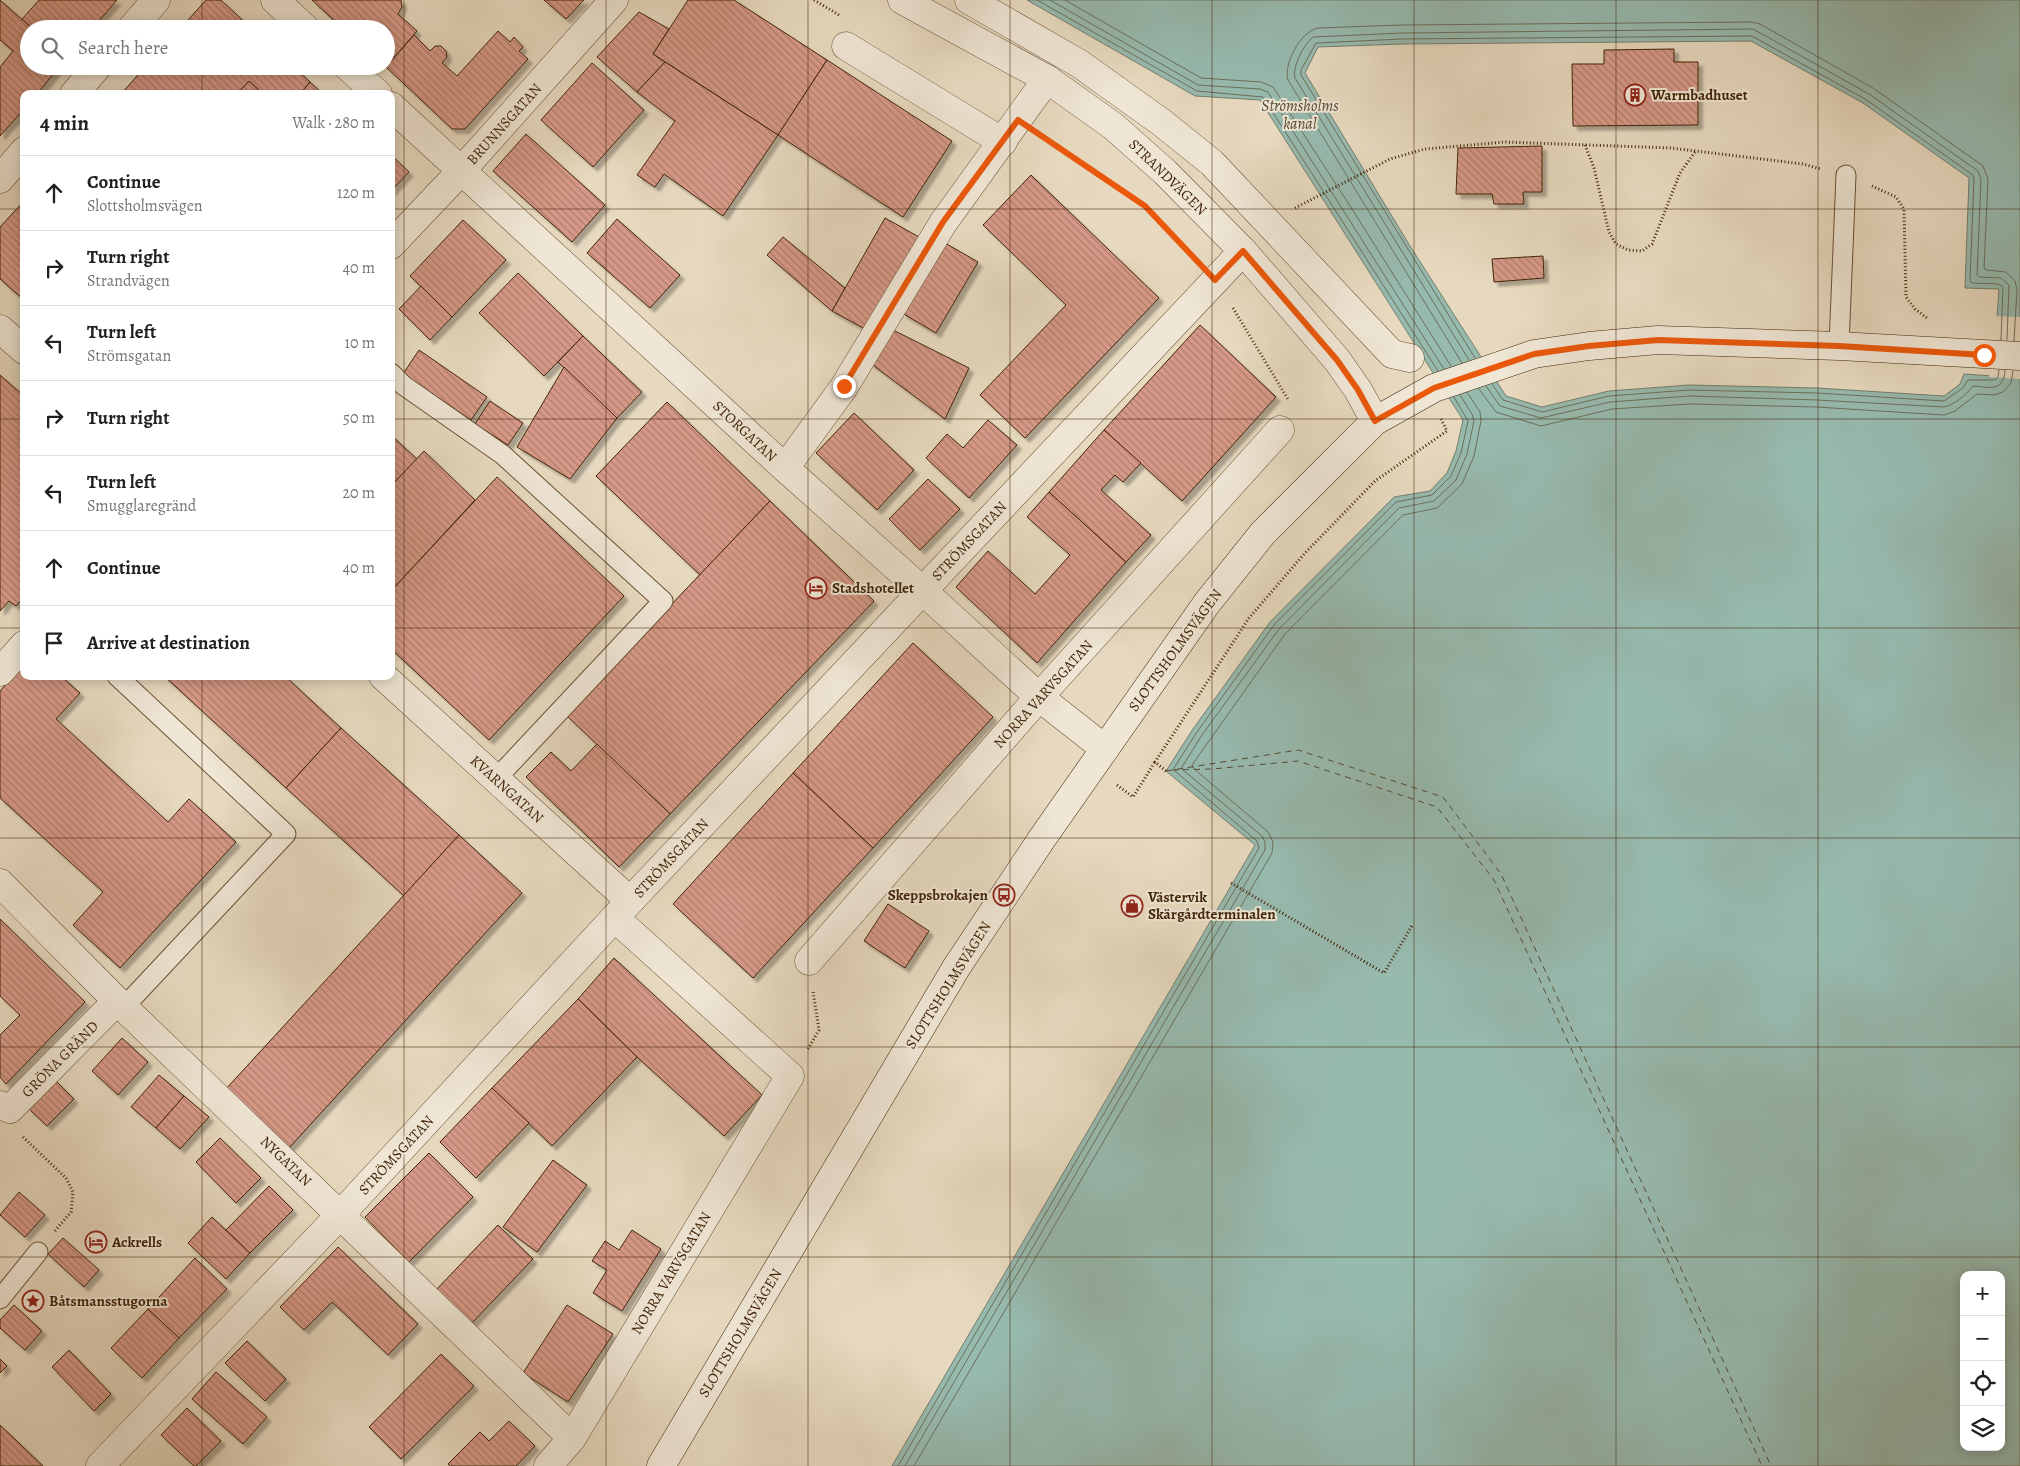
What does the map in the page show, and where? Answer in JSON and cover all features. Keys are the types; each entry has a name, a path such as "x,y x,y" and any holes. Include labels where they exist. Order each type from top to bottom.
{"street":[{"path":"139,20 156,0"},
{"path":"275,0 296,20"},
{"name":"BRUNNSGATAN","path":"395,241 462,170 614,0"},
{"name":"STRANDVÄGEN","path":"902,0 1047,79 1113,126 1165,172 1243,251 1337,360 1358,390 1375,421"},
{"path":"969,0 1080,64 1169,128 1212,163 1392,354 1410,358"},
{"path":"846,46 1011,131"},
{"path":"77,90 90,75"},
{"path":"358,75 374,90"},
{"path":"785,468 844,386 943,222 1047,79"},
{"name":"STORGATAN","path":"395,110 785,468 923,590 1039,697 1098,758"},
{"path":"0,178 20,156"},
{"name":"STRÖMSGATAN","path":"100,1466 341,1214 622,909 1243,251"},
{"path":"0,329 20,346"},
{"name":"SLOTTSHOLMSVÄGEN","path":"661,1466 956,968 1030,856 1207,603 1263,533 1375,421 1431,390 1534,354 1589,346 1658,340 1839,346 2020,356"},
{"name":"NORRA VARVSGATAN","path":"809,961 1039,697 1280,430"},
{"path":"0,672 20,650"},
{"name":"KVARNGATAN","path":"387,680 496,779 622,909 790,1076"},
{"name":"NYGATAN","path":"0,883 121,1004 572,1438"},
{"name":"GRÖNA GRÄND","path":"5,1107 121,1004"},
{"name":"NORRA VARVSGATAN","path":"548,1466 572,1438 790,1076"}],"lane":[{"path":"1839,346 1846,176"},
{"path":"395,378 503,455 663,601 496,779"},
{"path":"121,680 286,834 121,1004"},
{"path":"0,1299 38,1252"}],"path":[{"path":"814,0 839,15"},
{"path":"1011,131 1145,206 1215,280 1289,400 1288,410 1280,430"},
{"path":"1300,204 1390,159 1425,149 1505,142 1586,145 1696,151 1680,173 1652,244 1642,251 1628,250 1616,244 1609,232 1597,178 1586,145"},
{"path":"1098,758 1134,797 1249,618 1305,552 1375,481 1446,431 1431,390"},
{"path":"1155,762 1166,770"},
{"path":"1231,883 1384,973 1413,924"},
{"path":"790,1076 819,1030 809,961"},
{"path":"5,1107 12,1126 66,1178 73,1192 71,1212 38,1252"}],"water":[{"name":"Strömsholms kanal","path":"1027,0 2020,0 2020,1466 892,1466 1255,845 1166,771 1193,729 1270,622 1394,497 1430,491 1447,473 1456,451 1463,420 1260,100 1195,96","holes":["1751,41 1863,103 1969,178 1965,288 1999,289 1993,376 1964,374 1960,384 1944,396 1817,388 1689,385 1609,391 1542,407 1506,396 1410,246 1305,73 1318,47 1402,44"]}],"pier":[{"path":"1995,316 2020,317 2020,379 1989,377 1989,373 1991,374"}],"building":[{"path":"0,0 23,20 20,20 20,75 53,75 40,90 20,90 20,114 0,136 0,67 13,51 0,40"},
{"path":"39,0 117,0 100,20 22,19"},
{"path":"206,0 221,0 242,20 188,20"},
{"path":"312,0 401,0 402,7 398,14 417,31 395,57 395,20 333,20"},
{"path":"544,0 584,0 566,19"},
{"path":"688,0 734,0 827,60 778,135 653,54"},
{"path":"639,12 669,29 653,54 665,62 637,92 597,57"},
{"path":"498,31 510,42 514,37 523,47 519,51 528,59 465,129 452,129 395,75 395,57 414,35 430,51 435,46 441,46 446,51 447,57 442,63 457,76"},
{"name":"Warmbadhuset","path":"1674,49 1674,62 1698,62 1698,125 1573,126 1572,64 1604,64 1604,50"},
{"path":"827,60 952,141 903,217 778,135"},
{"path":"665,62 778,135 723,216 664,174 655,187 637,175 675,121 637,92"},
{"path":"592,63 644,110 593,167 541,120"},
{"path":"138,75 303,75 310,82 303,90 259,90 249,81 241,90 125,90"},
{"path":"249,81 259,90 241,90"},
{"path":"310,82 319,90 303,90"},
{"path":"526,134 605,205 572,242 493,171"},
{"path":"1542,146 1542,192 1523,192 1524,204 1494,204 1492,194 1456,194 1458,148"},
{"path":"395,159 409,172 395,187"},
{"path":"1031,175 1159,298 1025,438 980,395 1066,305 983,225"},
{"path":"20,205 20,296 0,279 0,227"},
{"path":"885,218 919,237 867,330 832,311"},
{"path":"617,219 680,275 650,308 587,253"},
{"path":"463,220 506,260 452,317 410,276"},
{"path":"783,237 845,288 832,311 767,255"},
{"path":"945,243 978,262 936,333 902,313"},
{"path":"1543,256 1544,278 1494,282 1492,259"},
{"path":"518,273 583,336 544,376 479,313"},
{"path":"421,286 452,317 430,340 399,309"},
{"path":"1200,325 1276,397 1182,501 1104,430"},
{"path":"891,329 969,368 945,419 870,363"},
{"path":"583,336 642,392 617,418 558,362"},
{"path":"419,350 487,397 471,420 403,374"},
{"path":"564,367 617,418 570,479 517,447"},
{"path":"0,375 20,392 20,602 16,606 9,601 0,611"},
{"path":"490,401 523,423 508,445 475,424"},
{"path":"667,402 770,501 700,575 596,476"},
{"path":"854,413 914,470 877,510 816,453"},
{"path":"988,420 1017,445 969,498 926,458 947,434 963,448"},
{"path":"1104,430 1141,463 1123,482 1115,475 1101,490 1151,535 1126,562 1049,492"},
{"path":"395,439 417,459 395,482"},
{"path":"424,451 475,500 395,587 395,482"},
{"path":"497,477 624,596 489,740 395,653 395,587"},
{"path":"928,479 960,509 920,550 889,519"},
{"path":"1049,492 1126,562 1037,663 956,587 988,551 1035,594 1070,555 1027,517"},
{"path":"770,501 874,601 670,814 566,715"},
{"path":"913,643 993,717 873,848 793,773"},
{"path":"20,669 20,680 65,680 80,693 56,719 168,822 189,799 236,842 120,968 73,925 103,892 0,798 0,691"},
{"path":"168,680 289,680 341,728 286,788"},
{"path":"341,728 459,835 404,896 286,788"},
{"path":"597,744 670,814 619,867 526,777 551,752 571,771"},
{"path":"793,773 873,848 753,978 673,904"},
{"path":"459,835 522,893 289,1148 225,1090"},
{"path":"888,904 929,931 905,968 864,941"},
{"path":"0,919 85,1002 6,1084 0,1077 0,1035 20,1015 0,996"},
{"path":"614,958 762,1095 724,1136 637,1057 578,999"},
{"path":"578,999 637,1057 552,1146 492,1088"},
{"path":"122,1038 148,1062 118,1095 92,1071"},
{"path":"159,1075 184,1096 156,1128 131,1107"},
{"path":"54,1079 74,1099 47,1126 27,1107"},
{"path":"492,1088 529,1123 476,1178 440,1142"},
{"path":"184,1096 209,1117 180,1149 156,1128"},
{"path":"220,1138 261,1178 236,1203 196,1162"},
{"path":"429,1153 473,1197 409,1262 365,1217"},
{"path":"553,1160 587,1185 537,1252 503,1227"},
{"path":"269,1186 293,1210 250,1253 226,1230"},
{"path":"19,1192 45,1215 25,1237 0,1215"},
{"path":"212,1217 250,1253 226,1279 188,1243"},
{"path":"498,1225 533,1259 471,1324 436,1290"},
{"path":"632,1230 661,1249 622,1311 593,1293 607,1270 592,1261 605,1241 619,1250"},
{"path":"63,1238 99,1270 84,1287 48,1254"},
{"path":"338,1247 418,1324 388,1355 332,1302 304,1330 280,1307"},
{"path":"195,1258 227,1289 179,1338 148,1309"},
{"path":"14,1305 42,1331 25,1350 0,1328 0,1320"},
{"path":"567,1305 613,1334 568,1402 523,1373"},
{"path":"148,1309 179,1338 142,1378 111,1348"},
{"path":"247,1341 286,1379 265,1401 225,1363"},
{"path":"69,1350 111,1394 94,1411 52,1367"},
{"path":"441,1354 474,1386 401,1459 369,1427"},
{"path":"0,1359 7,1366 0,1373"},
{"path":"216,1372 267,1417 243,1444 192,1399"},
{"path":"187,1408 221,1441 196,1466 161,1435"},
{"path":"509,1421 535,1446 516,1466 450,1466 448,1464 480,1432 489,1441"},
{"path":"0,1425 43,1466 0,1466"}],"ferry route":[{"path":"1166,771 1298,750 1443,797 1501,874 1771,1466"},
{"path":"1172,770 1212,769 1298,761 1437,807 1494,880 1762,1466"}],"place":[{"name":"Warmbadhuset","path":"1635,95"},
{"name":"Stadshotellet","path":"816,588"},
{"name":"Skeppsbrokajen","path":"1004,895"},
{"name":"Västervik Skärgårdterminalen","path":"1132,906"},
{"name":"Ackrells","path":"96,1242"},
{"name":"Båtsmansstugorna","path":"33,1301"}],"route":[{"path":"844,386 943,222 1018,120 1145,206 1215,280 1243,251 1337,360 1358,390 1375,421 1434,388 1534,354 1589,346 1658,340 1839,346 1984,355"}]}
